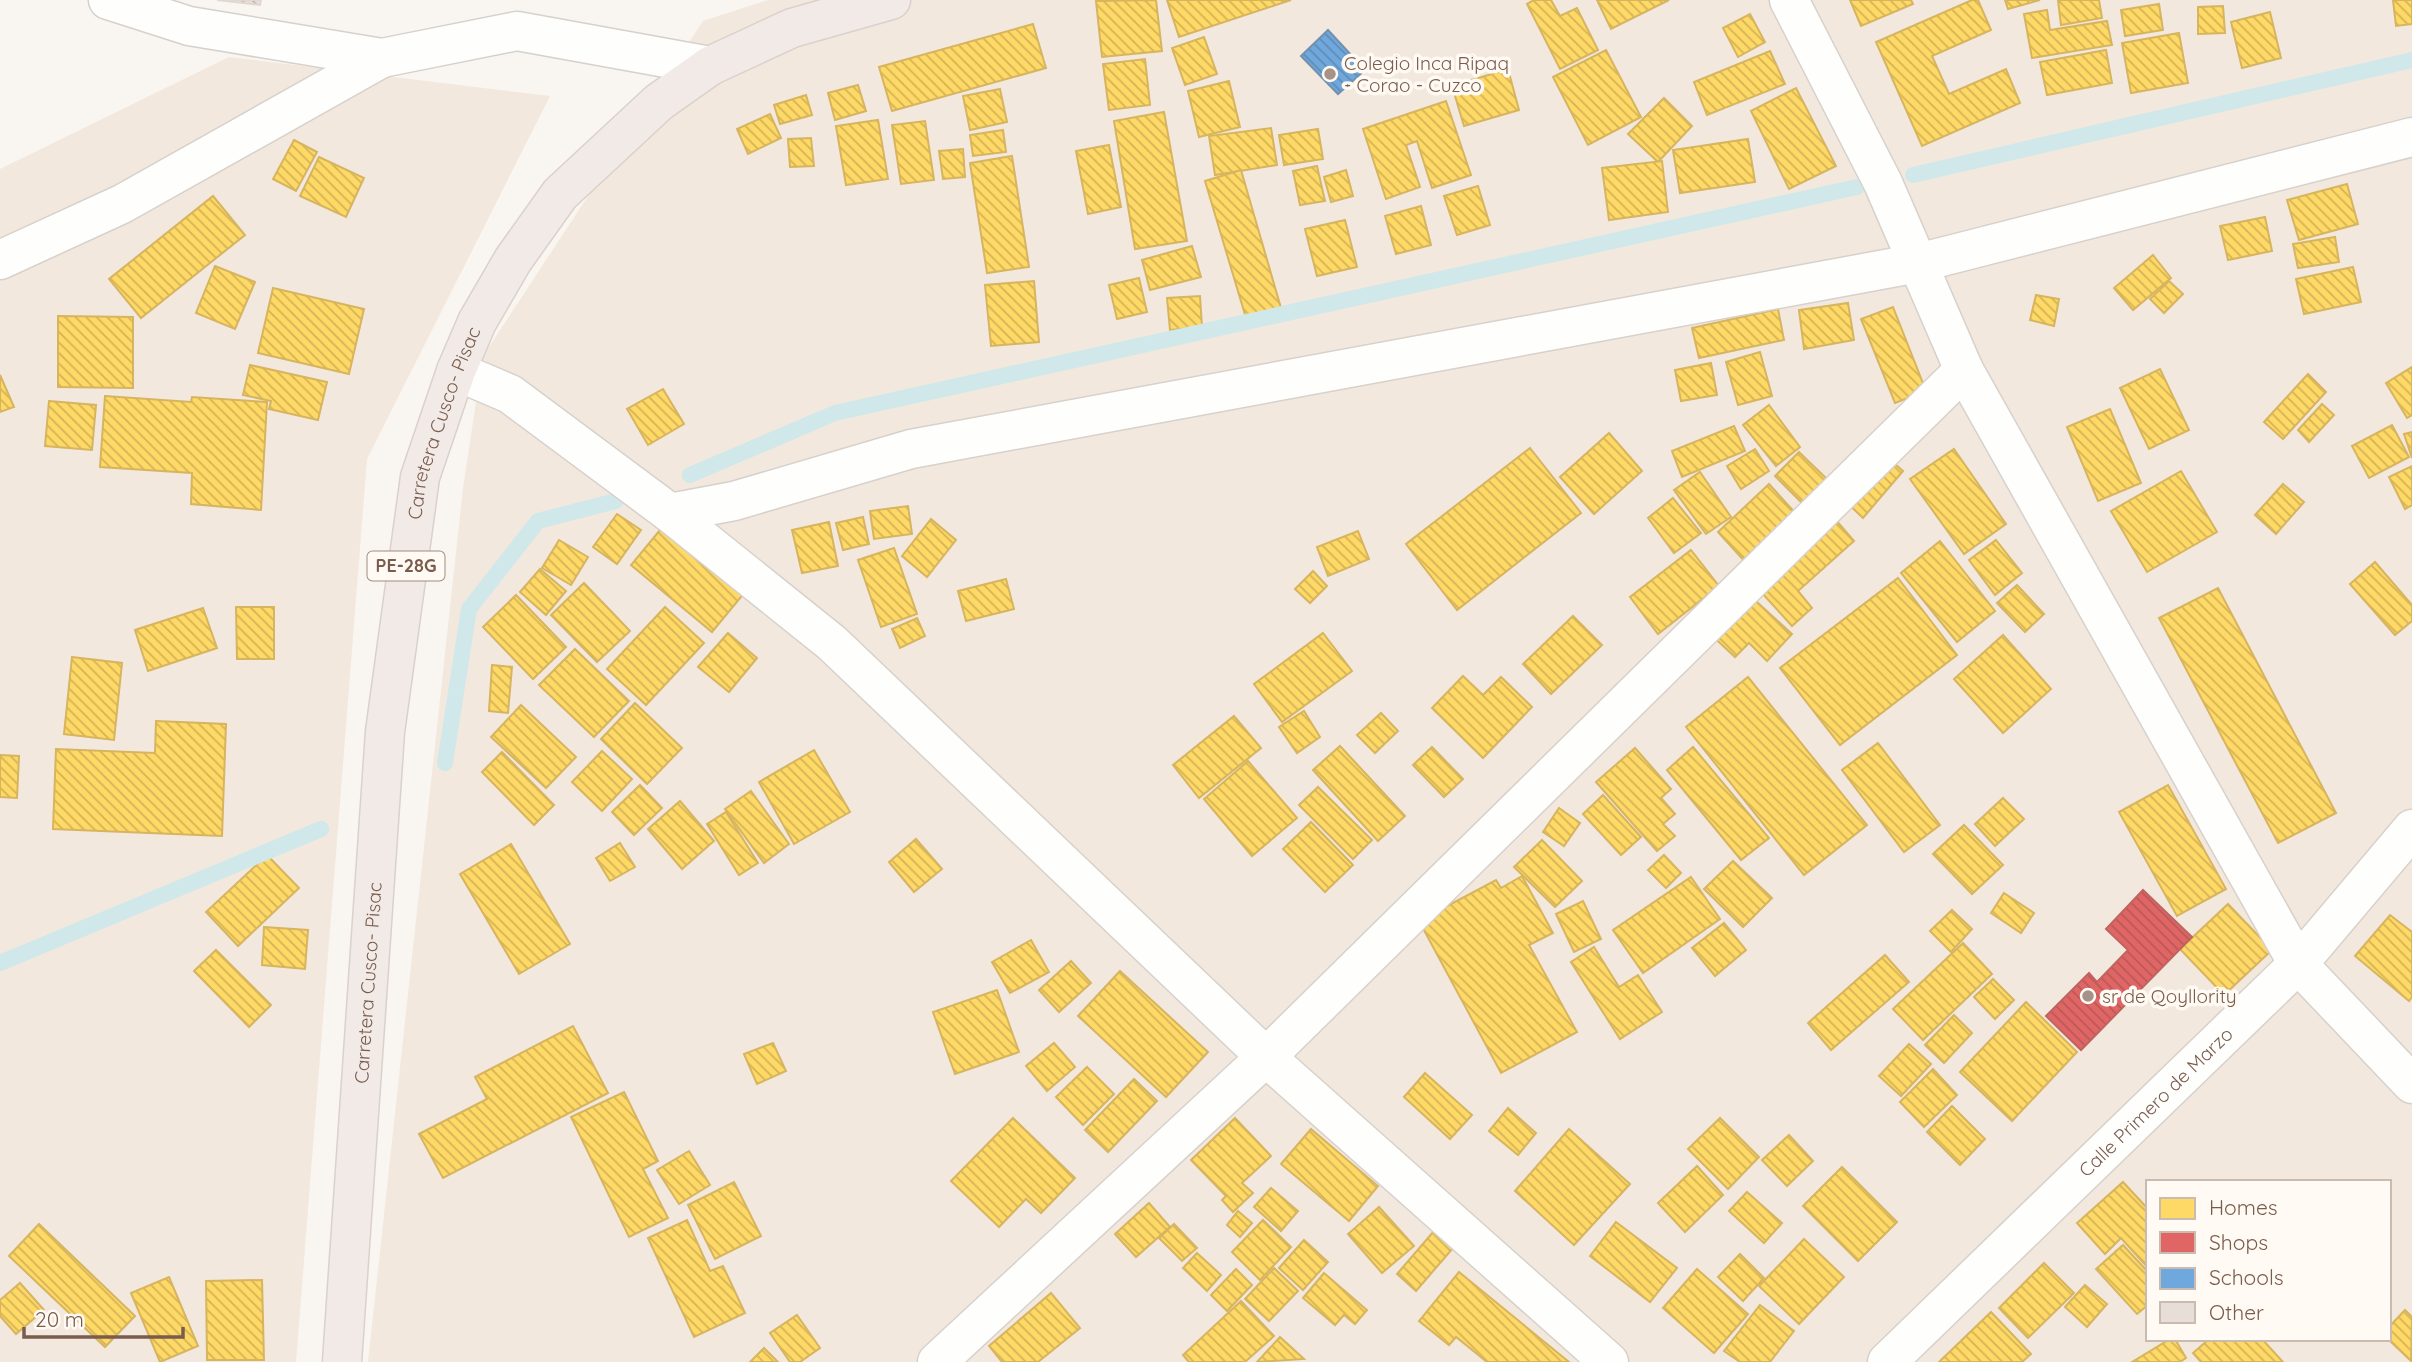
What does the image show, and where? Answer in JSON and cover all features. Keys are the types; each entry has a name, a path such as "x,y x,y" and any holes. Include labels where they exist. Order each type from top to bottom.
{"highway":[{"name":"Carretera Cusco- Pisac","path":"342,1362 385,732 420,477 456,371 477,321 513,260 560,194 659,102 710,66 792,27 891,0"}],"street":[{"path":"108,0 189,26 382,58"},
{"path":"1789,0 1883,183 1964,370 2298,964 2412,1084"},
{"path":"0,260 122,204 382,58 517,31 710,66"},
{"path":"670,513 733,501 911,449 1918,263 2412,137"},
{"path":"937,1362 1266,1057 1964,370"},
{"path":"456,371 510,394 670,513 831,643 1266,1057 1609,1362"},
{"name":"Calle Primero de Marzo","path":"1887,1362 2298,964 2412,829"}],"shaded area":[{"path":"768,0 2412,0 2412,1362 368,1362 463,488 483,356 703,21"},
{"path":"229,57 550,96 367,459 296,1362 0,1362 0,169"}],"building: Homes":[{"path":"1156,0 1162,51 1102,57 1096,1"},
{"path":"1167,0 1291,0 1179,37"},
{"path":"1534,0 1551,0 1560,16 1577,8 1598,50 1560,69 1527,4"},
{"path":"1597,0 1669,0 1611,29"},
{"path":"1850,0 1911,0 1913,4 1861,26"},
{"path":"1972,0 1978,0 1991,30 1932,56 1949,94 2006,69 2020,103 1922,146 1876,42"},
{"path":"2005,0 2040,0 2008,9"},
{"path":"2058,0 2099,0 2102,18 2061,25"},
{"path":"2393,0 2412,0 2412,24 2396,26"},
{"path":"2159,4 2163,30 2125,36 2121,10"},
{"path":"2223,6 2225,33 2198,34 2198,7"},
{"path":"2047,10 2050,30 2107,21 2112,45 2032,58 2024,14"},
{"path":"2270,12 2281,58 2242,68 2231,22"},
{"path":"1750,14 1765,42 1738,57 1723,28"},
{"path":"1033,24 1046,68 892,111 879,67"},
{"path":"2179,33 2188,83 2131,93 2122,43"},
{"path":"1204,37 1217,74 1185,85 1172,48"},
{"path":"1606,50 1641,117 1588,145 1553,77"},
{"path":"2106,50 2112,83 2047,95 2040,62"},
{"path":"1770,51 1785,84 1707,115 1694,82"},
{"path":"1145,59 1150,105 1109,110 1103,64"},
{"path":"1508,69 1519,110 1464,126 1452,86"},
{"path":"1229,81 1240,127 1199,137 1188,91"},
{"path":"858,85 866,111 835,120 828,93"},
{"path":"1796,88 1836,166 1789,189 1751,111"},
{"path":"1000,89 1007,122 970,130 963,96"},
{"path":"806,95 812,115 780,124 774,105"},
{"path":"1664,98 1692,126 1658,162 1628,134"},
{"path":"1446,101 1471,175 1432,188 1417,141 1406,145 1420,187 1386,199 1363,129"},
{"path":"1164,112 1187,241 1135,249 1114,121"},
{"path":"770,114 781,138 748,154 737,129"},
{"path":"878,120 888,179 846,185 836,126"},
{"path":"925,121 934,180 901,184 892,125"},
{"path":"1271,128 1277,165 1215,175 1209,136"},
{"path":"1318,129 1323,159 1284,165 1279,135"},
{"path":"1003,130 1006,152 973,156 970,135"},
{"path":"811,138 814,166 790,167 788,139"},
{"path":"1748,139 1755,182 1680,193 1673,150"},
{"path":"294,140 317,152 296,191 273,179"},
{"path":"1109,145 1121,207 1088,214 1076,151"},
{"path":"963,149 965,177 943,179 939,151"},
{"path":"1012,156 1029,267 987,273 970,163"},
{"path":"319,157 364,178 346,217 300,196"},
{"path":"1662,161 1668,212 1609,220 1602,168"},
{"path":"1317,166 1325,201 1300,205 1293,171"},
{"path":"1241,170 1281,308 1246,318 1205,181"},
{"path":"1346,170 1353,196 1331,202 1324,177"},
{"path":"2347,184 2358,224 2299,240 2287,200"},
{"path":"1478,186 1490,225 1457,235 1444,196"},
{"path":"213,196 245,235 141,318 109,279"},
{"path":"1421,206 1431,245 1396,254 1385,216"},
{"path":"2265,217 2272,251 2228,260 2220,226"},
{"path":"1345,220 1357,267 1317,276 1305,229"},
{"path":"2335,237 2339,262 2298,268 2293,244"},
{"path":"1192,246 1201,277 1150,290 1142,260"},
{"path":"2153,255 2171,278 2133,310 2114,288"},
{"path":"215,266 255,282 235,329 196,313"},
{"path":"2353,267 2361,302 2304,314 2296,279"},
{"path":"1139,278 1147,312 1117,319 1109,285"},
{"path":"1034,281 1039,342 991,346 985,285"},
{"path":"2169,281 2183,294 2164,313 2150,299"},
{"path":"273,288 364,309 349,374 258,353"},
{"path":"2036,295 2059,299 2054,326 2030,320"},
{"path":"1200,296 1202,327 1170,330 1167,298"},
{"path":"1848,303 1854,340 1804,349 1799,310"},
{"path":"1893,307 1926,391 1895,403 1861,319"},
{"path":"1778,309 1784,340 1699,358 1692,328"},
{"path":"58,316 133,317 133,388 58,387"},
{"path":"1760,352 1772,396 1738,405 1726,362"},
{"path":"1711,363 1717,395 1681,401 1675,370"},
{"path":"250,365 327,382 318,420 269,409 271,401 243,395"},
{"path":"2412,367 2412,415 2407,418 2386,383"},
{"path":"2160,369 2189,430 2149,449 2120,388"},
{"path":"2308,374 2326,392 2283,439 2264,422"},
{"path":"0,375 14,407 0,412"},
{"path":"663,389 684,424 648,445 627,409"},
{"path":"105,396 191,402 192,397 267,402 261,510 191,504 192,473 100,467"},
{"path":"49,401 96,405 92,450 45,446"},
{"path":"2322,404 2334,415 2309,442 2298,430"},
{"path":"1769,405 1800,447 1776,466 1743,425"},
{"path":"2110,409 2141,483 2098,501 2067,427"},
{"path":"2392,425 2409,457 2369,478 2352,446"},
{"path":"1734,426 1745,451 1682,477 1672,451"},
{"path":"2412,432 2412,458 2404,434"},
{"path":"1609,433 1642,471 1594,514 1560,477"},
{"path":"1530,448 1581,513 1457,610 1406,544"},
{"path":"1755,449 1769,471 1741,489 1727,466"},
{"path":"1954,449 2006,524 1964,554 1910,479"},
{"path":"1799,452 1828,480 1804,505 1775,476"},
{"path":"1884,454 1903,471 1863,518 1844,500"},
{"path":"2412,466 2412,505 2405,509 2389,477"},
{"path":"2181,471 2217,532 2147,572 2111,511"},
{"path":"1700,472 1731,517 1706,534 1674,490"},
{"path":"1769,484 1799,517 1748,565 1718,532"},
{"path":"2283,484 2304,502 2276,534 2255,515"},
{"path":"1673,498 1701,533 1674,553 1648,518"},
{"path":"908,506 912,534 874,539 870,511"},
{"path":"1828,511 1854,541 1798,591 1812,608 1792,626 1751,581"},
{"path":"617,514 641,530 617,564 593,547"},
{"path":"863,517 869,544 843,550 836,523"},
{"path":"931,519 956,540 927,577 902,556"},
{"path":"829,522 838,566 802,573 792,530"},
{"path":"665,524 746,591 712,632 631,565"},
{"path":"1358,531 1369,559 1328,576 1317,547"},
{"path":"559,540 588,557 571,585 542,568"},
{"path":"1996,540 2022,573 1995,595 1969,560"},
{"path":"1940,541 1995,611 1957,642 1901,573"},
{"path":"894,548 917,614 881,627 858,560"},
{"path":"1691,550 1719,586 1658,634 1630,597"},
{"path":"2375,562 2412,605 2412,621 2395,635 2350,584"},
{"path":"540,569 566,591 546,615 520,592"},
{"path":"1313,571 1327,586 1310,603 1295,589"},
{"path":"1898,578 1957,655 1840,745 1780,668"},
{"path":"1006,579 1014,609 966,621 958,591"},
{"path":"584,583 630,631 597,662 551,615"},
{"path":"2017,585 2044,614 2025,632 1997,603"},
{"path":"2218,588 2336,813 2278,843 2159,618"},
{"path":"1745,591 1792,634 1767,661 1749,643 1735,657 1707,631"},
{"path":"516,595 566,647 533,679 483,627"},
{"path":"236,607 274,607 274,659 237,659"},
{"path":"665,607 704,643 646,705 607,669"},
{"path":"203,608 217,648 148,671 135,630"},
{"path":"1573,616 1602,645 1551,694 1523,664"},
{"path":"917,618 925,636 900,648 892,629"},
{"path":"728,633 757,658 729,692 698,667"},
{"path":"1323,633 1352,671 1282,722 1254,684"},
{"path":"2003,635 2051,689 2003,733 1954,679"},
{"path":"575,649 629,701 594,737 539,685"},
{"path":"72,657 122,663 114,740 64,734"},
{"path":"492,665 512,667 508,713 489,711"},
{"path":"1463,676 1483,695 1501,677 1532,707 1483,758 1432,708"},
{"path":"1748,677 1867,825 1804,875 1686,727"},
{"path":"635,703 682,748 647,784 601,739"},
{"path":"521,705 576,757 546,788 491,737"},
{"path":"1304,711 1320,737 1297,753 1279,727"},
{"path":"1381,713 1398,731 1375,753 1357,735"},
{"path":"1234,716 1261,748 1199,798 1173,765"},
{"path":"156,721 226,724 222,836 53,829 56,749 155,753"},
{"path":"1878,743 1940,825 1904,852 1842,770"},
{"path":"1340,746 1405,816 1378,841 1313,770"},
{"path":"1432,747 1463,779 1444,797 1413,765"},
{"path":"1693,747 1769,838 1741,860 1667,770"},
{"path":"1635,748 1671,789 1661,798 1675,814 1663,824 1675,836 1657,851 1596,782"},
{"path":"814,750 850,812 794,844 759,782"},
{"path":"602,751 632,779 602,811 572,782"},
{"path":"502,752 554,805 534,825 482,772"},
{"path":"0,755 19,756 17,798 0,797"},
{"path":"1248,761 1297,818 1252,856 1204,799"},
{"path":"640,785 662,808 634,835 612,812"},
{"path":"2168,785 2226,889 2177,916 2119,812"},
{"path":"1318,787 1372,840 1353,859 1299,805"},
{"path":"751,791 789,844 764,863 725,809"},
{"path":"1603,795 1641,837 1621,855 1583,814"},
{"path":"2003,798 2024,819 1995,846 1975,824"},
{"path":"680,801 714,841 682,869 648,829"},
{"path":"1559,808 1580,823 1564,846 1543,832"},
{"path":"726,812 758,863 739,875 707,824"},
{"path":"1311,822 1353,865 1325,892 1283,849"},
{"path":"1964,825 2003,865 1972,894 1933,854"},
{"path":"916,839 942,869 914,892 889,862"},
{"path":"1542,840 1582,881 1555,907 1514,867"},
{"path":"620,843 635,867 610,881 596,858"},
{"path":"511,844 570,944 519,974 460,874"},
{"path":"267,855 299,888 238,946 206,912"},
{"path":"1664,855 1681,873 1666,888 1648,870"},
{"path":"1733,861 1772,898 1743,927 1704,889"},
{"path":"1522,876 1553,933 1529,945 1577,1032 1501,1073 1419,921 1496,880 1501,888"},
{"path":"1691,877 1720,919 1643,973 1613,930"},
{"path":"2004,893 2034,913 2021,933 1991,913"},
{"path":"1583,901 1601,939 1574,952 1556,914"},
{"path":"2228,904 2272,950 2224,995 2180,949"},
{"path":"1952,910 1972,929 1951,952 1930,931"},
{"path":"2390,915 2412,932 2412,997 2409,1001 2355,956"},
{"path":"1724,923 1746,950 1715,976 1692,948"},
{"path":"264,927 308,930 305,969 262,965"},
{"path":"1031,940 1049,972 1010,993 992,962"},
{"path":"1963,943 1992,974 1923,1040 1893,1009"},
{"path":"1594,947 1619,987 1638,975 1662,1012 1620,1039 1571,962"},
{"path":"216,950 271,1005 249,1027 194,971"},
{"path":"1885,955 1909,982 1831,1050 1808,1023"},
{"path":"1071,961 1091,983 1059,1012 1039,990"},
{"path":"1120,971 1208,1052 1166,1097 1078,1016"},
{"path":"1993,979 2014,1000 1995,1019 1974,997"},
{"path":"997,990 1019,1052 955,1074 933,1012"},
{"path":"2026,1002 2077,1052 2012,1121 1960,1072"},
{"path":"1954,1015 1972,1033 1944,1063 1925,1045"},
{"path":"573,1026 608,1093 443,1178 419,1134 487,1099 475,1077"},
{"path":"773,1043 786,1071 757,1084 744,1054"},
{"path":"1054,1043 1075,1067 1047,1091 1026,1066"},
{"path":"1909,1044 1931,1064 1901,1096 1879,1076"},
{"path":"1087,1067 1114,1094 1083,1125 1056,1097"},
{"path":"1933,1069 1957,1095 1924,1127 1900,1102"},
{"path":"1425,1073 1472,1115 1450,1139 1404,1097"},
{"path":"1134,1079 1157,1101 1108,1152 1085,1130"},
{"path":"624,1092 658,1161 643,1169 668,1218 629,1237 571,1117"},
{"path":"1952,1106 1985,1139 1960,1165 1927,1132"},
{"path":"1508,1108 1536,1133 1518,1155 1489,1131"},
{"path":"1013,1118 1075,1178 1041,1213 1026,1199 999,1227 951,1181"},
{"path":"1235,1118 1271,1156 1242,1183 1253,1193 1233,1212 1222,1200 1226,1196 1191,1160"},
{"path":"1720,1118 1759,1157 1728,1189 1688,1149"},
{"path":"1311,1129 1378,1186 1349,1221 1281,1164"},
{"path":"1569,1129 1630,1184 1574,1245 1515,1191"},
{"path":"1789,1135 1813,1161 1787,1186 1762,1160"},
{"path":"689,1151 710,1185 679,1204 657,1170"},
{"path":"1697,1166 1723,1195 1685,1232 1658,1203"},
{"path":"1842,1167 1897,1222 1858,1261 1803,1206"},
{"path":"734,1182 761,1236 715,1259 688,1205"},
{"path":"2123,1182 2146,1207 2146,1266 2121,1238 2105,1254 2077,1223"},
{"path":"1271,1188 1298,1211 1281,1231 1254,1207"},
{"path":"1747,1192 1782,1223 1764,1243 1729,1211"},
{"path":"1149,1203 1170,1227 1136,1257 1115,1234"},
{"path":"1379,1207 1414,1246 1382,1273 1348,1234"},
{"path":"1238,1211 1252,1223 1240,1237 1227,1225"},
{"path":"687,1220 710,1271 723,1266 745,1313 694,1337 648,1238"},
{"path":"1263,1220 1291,1247 1260,1280 1232,1252"},
{"path":"1616,1222 1677,1268 1650,1302 1590,1256"},
{"path":"39,1224 135,1316 105,1347 9,1256"},
{"path":"1174,1224 1197,1248 1182,1261 1159,1238"},
{"path":"1434,1231 1453,1248 1416,1291 1397,1274"},
{"path":"1804,1239 1844,1277 1799,1324 1759,1286"},
{"path":"1304,1240 1328,1262 1303,1290 1279,1268"},
{"path":"2123,1245 2146,1270 2146,1307 2137,1314 2096,1269"},
{"path":"1197,1253 1221,1275 1207,1291 1183,1268"},
{"path":"1740,1254 1764,1278 1743,1301 1718,1277"},
{"path":"2044,1263 2074,1293 2028,1338 1999,1308"},
{"path":"1274,1268 1298,1291 1269,1321 1245,1299"},
{"path":"1236,1269 1252,1285 1227,1311 1211,1295"},
{"path":"1697,1269 1748,1314 1714,1353 1663,1308"},
{"path":"1459,1272 1569,1362 1487,1362 1456,1337 1449,1345 1419,1321"},
{"path":"1324,1273 1367,1310 1355,1324 1344,1315 1335,1325 1303,1298"},
{"path":"169,1277 198,1346 160,1362 131,1293"},
{"path":"262,1280 264,1360 207,1360 206,1281"},
{"path":"20,1283 44,1310 16,1334 0,1316 0,1300"},
{"path":"2085,1285 2107,1304 2087,1327 2065,1307"},
{"path":"1051,1293 1080,1328 1038,1362 1002,1362 989,1346"},
{"path":"1241,1301 1274,1336 1245,1362 1189,1362 1183,1355"},
{"path":"1760,1305 1794,1331 1770,1362 1740,1362 1724,1351"},
{"path":"2405,1310 2412,1317 2411,1361 2390,1341 2391,1325"},
{"path":"1991,1312 2031,1354 2022,1362 1939,1362"},
{"path":"797,1315 820,1348 800,1362 790,1362 770,1333"},
{"path":"1280,1337 1304,1359 1257,1362"},
{"path":"2167,1341 2176,1341 2186,1358 2180,1362 2132,1362"},
{"path":"2207,1341 2264,1341 2283,1362 2201,1362 2193,1353"},
{"path":"764,1348 778,1362 750,1362"}],"building: Shops":[{"path":"2143,890 2192,937 2081,1050 2046,1016 2089,973 2097,982 2128,950 2106,929"}],"building: Schools":[{"path":"1328,30 1365,70 1338,94 1301,56"}],"building: Other":[{"path":"217,0 261,0 260,5"}],"waterway":[{"path":"1913,175 2412,60"},
{"path":"690,475 835,413 1857,187"},
{"path":"445,763 469,609 538,521 616,501"},
{"path":"0,963 321,829"}],"place":[{"name":"Colegio Inca Ripaq - Corao - Cuzco","path":"1330,74"},
{"name":"sr de Qoyllority","path":"2088,996"}]}
